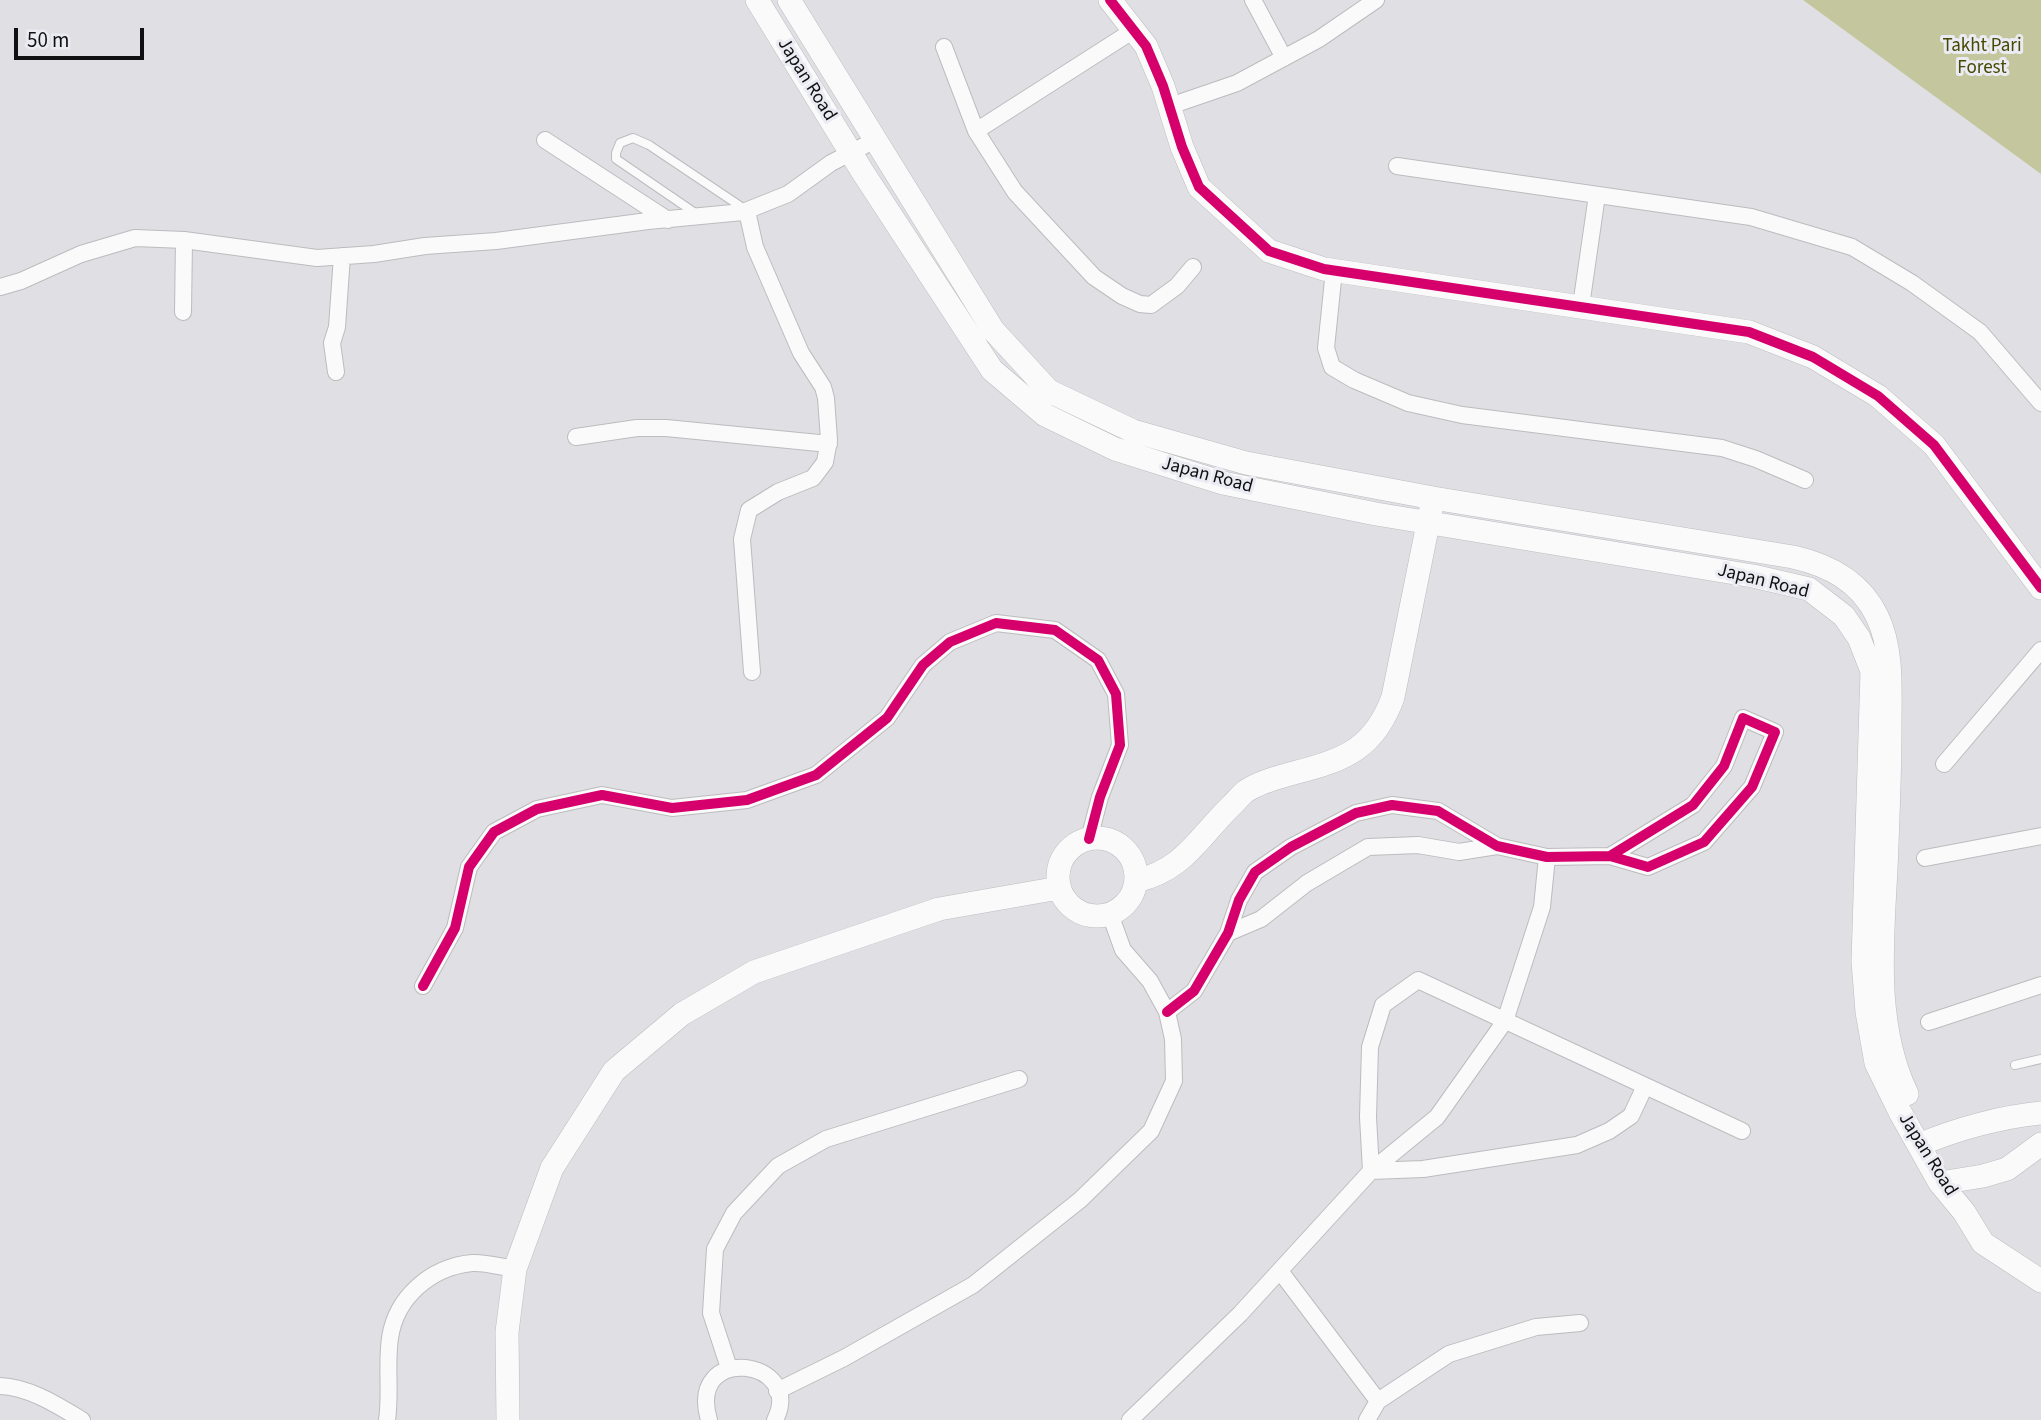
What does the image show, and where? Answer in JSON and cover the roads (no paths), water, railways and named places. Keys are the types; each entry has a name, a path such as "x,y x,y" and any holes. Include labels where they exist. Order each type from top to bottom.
{"main road":[{"name":"Japan Road","path":"757,0 851,153 992,370 1045,415 1115,449 1223,483 1376,514 1753,576 1809,589 1844,615 1859,638 1872,671 1864,961 1867,1012 1876,1063 1983,1242 2041,1281"},
{"name":"Japan Road","path":"789,0 993,330 1049,391 1133,430 1246,463 1433,498 1531,512 1813,562 1842,576 1862,592 1877,615 1888,646 1890,792 1882,952 1884,1007 1898,1075 1925,1142"},
{"path":"1110,0 1146,46 1199,187 1269,251 1334,270 1749,332 1813,357 1878,396 1934,445 2041,588"},
{"path":"1136,881 1165,872 1190,852 1246,791 1275,778 1349,755 1366,742 1385,721 1393,697 1433,498"},
{"path":"1089,839 1113,842 1123,848 1130,857 1136,881 1128,901 1110,914 1097,916 1073,909 1059,888 1060,863 1067,852 1089,839"},
{"path":"508,1420 507,1332 515,1269 552,1168 614,1071 682,1014 754,972 939,909 1059,888"},
{"path":"1925,1142 2022,1115 2041,1113"},
{"path":"1948,1182 2007,1169 2041,1144"}],"street":[{"path":"1253,0 1283,58"},
{"path":"1170,106 1237,83 1320,39 1377,0"},
{"path":"976,131 1134,30"},
{"path":"944,47 976,131 1015,192 1094,277 1122,296 1140,304 1151,305 1177,286 1193,267"},
{"path":"545,140 668,220"},
{"path":"0,287 21,281 81,254 135,238 184,240 317,258 496,241 747,211 788,194 831,163 874,140"},
{"path":"1397,166 1751,217 1852,247 1912,283 1980,332 2041,403"},
{"path":"1581,306 1597,195"},
{"path":"747,211 755,247 802,353 823,387 829,444 825,462 813,478 749,510 742,539 752,672"},
{"path":"183,312 184,240"},
{"path":"336,372 332,343 337,327 342,256"},
{"path":"1334,270 1326,348 1332,367 1354,380 1408,403 1462,415 1722,448 1756,458 1805,480"},
{"path":"576,437 637,428 666,428 829,444"},
{"path":"423,986 455,928 470,867 494,832 537,809 602,795 672,808 747,800 816,775 887,718 923,665 950,642 996,623 1055,630 1098,660 1116,694 1120,745 1100,796 1089,839"},
{"path":"1944,764 2041,650"},
{"path":"1167,1012 1194,991 1228,933 1239,900 1255,872 1291,847 1356,813 1392,805 1438,811 1497,846 1547,857 1610,856 1648,867 1704,842 1752,787 1775,732 1743,718 1724,766 1693,805 1610,856"},
{"path":"1925,858 2041,836"},
{"path":"1228,933 1261,919 1307,883 1368,847 1418,845 1459,852 1497,846"},
{"path":"1130,1420 1240,1314 1371,1171 1437,1117 1505,1021 1542,907 1547,857"},
{"path":"777,1391 844,1357 972,1285 1080,1200 1151,1131 1174,1081 1173,1039 1167,1012 1150,981 1123,950 1110,914"},
{"path":"1371,1171 1368,1117 1370,1047 1383,1005 1418,980 1742,1131"},
{"path":"1929,1022 2041,985"},
{"path":"729,1368 711,1313 715,1249 734,1213 778,1166 826,1139 1019,1079"},
{"path":"1371,1171 1423,1168 1577,1145 1609,1131 1631,1116 1645,1086"},
{"path":"387,1420 390,1398 389,1340 394,1316 406,1299 426,1278 446,1268 474,1263 515,1269"},
{"path":"1280,1271 1378,1401"},
{"path":"1367,1420 1378,1401 1449,1354 1536,1327 1580,1323"},
{"path":"709,1420 705,1408 710,1384 729,1368 741,1366 763,1373 777,1391 779,1402 775,1420"},
{"path":"0,1386 51,1402 82,1420"}],"lane":[{"path":"701,217 616,159 620,143 633,138 649,145 747,211"},
{"path":"2015,1065 2041,1059"}],"park label":[{"name":"Takht Pari Forest","path":"1982,58"}]}
